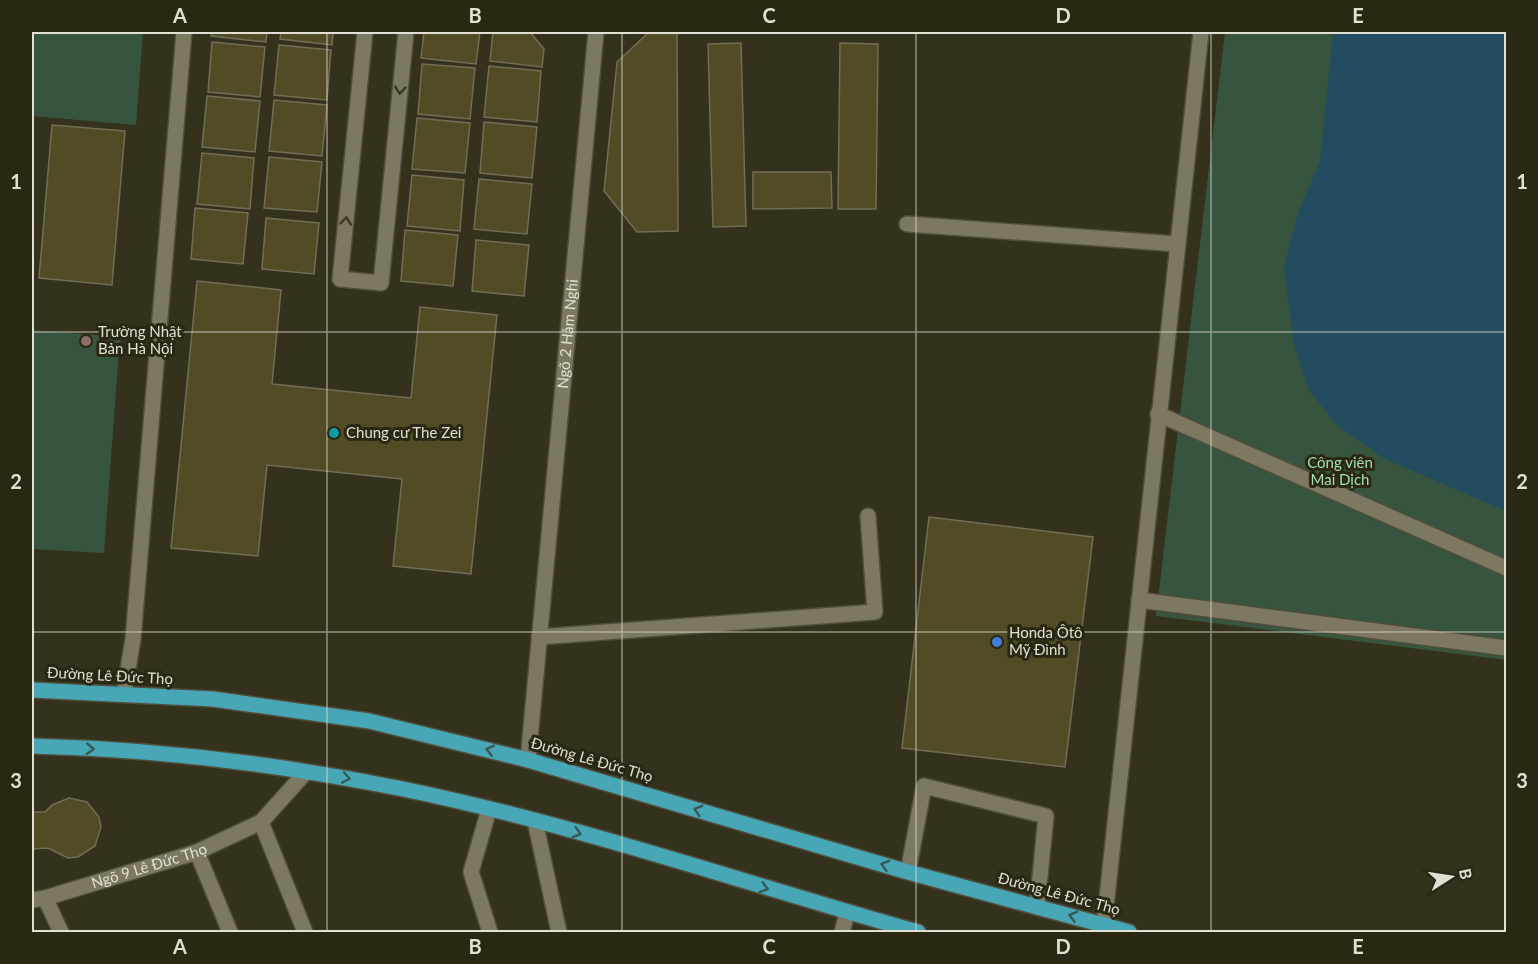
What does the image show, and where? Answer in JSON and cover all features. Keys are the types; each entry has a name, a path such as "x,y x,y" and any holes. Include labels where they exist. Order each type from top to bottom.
{"main road":[{"name":"Đường Lê Đức Thọ","path":"32,690 213,699 369,721 528,760 908,872 1129,933"},
{"path":"32,747 128,752 306,772 405,790 535,821 918,933"}],"street":[{"path":"124,693 133,639 184,32"},
{"path":"365,32 340,279 381,283 406,32"},
{"name":"Ngõ 2 Hàm Nghi","path":"528,760 596,32"},
{"path":"1104,925 1201,32"},
{"path":"907,224 1177,244"},
{"path":"1158,414 1506,568"},
{"path":"539,637 875,612 868,516"},
{"path":"1139,600 1506,648"},
{"name":"Ngõ 9 Lê Đức Thọ","path":"38,899 197,852 261,822 306,772"},
{"path":"908,872 924,786 1046,816 1037,907"},
{"path":"489,809 471,872 490,933"},
{"path":"535,821 559,933"},
{"path":"261,822 305,933"},
{"path":"197,852 230,933"},
{"path":"38,899 61,933"},
{"path":"842,933 847,913"}],"green space":[{"path":"32,32 143,32 136,125 32,116"},
{"name":"Công viên Mai Dịch","path":"1225,32 1506,32 1506,660 1156,616"},
{"path":"32,330 120,337 104,553 32,549"}],"water":[{"path":"1333,32 1506,32 1506,511 1383,458 1336,424 1309,390 1294,344 1284,267 1298,213 1320,161"}],"building":[{"path":"212,32 267,32 266,42 211,36"},
{"path":"281,32 333,32 332,45 280,39"},
{"path":"424,32 480,32 476,64 421,58"},
{"path":"493,32 530,32 544,49 542,67 490,61"},
{"path":"649,32 677,32 678,231 637,232 604,191 617,62"},
{"path":"212,42 265,47 260,97 208,92"},
{"path":"741,43 746,226 713,227 708,44"},
{"path":"840,43 878,44 876,209 838,209"},
{"path":"279,45 331,50 327,100 274,95"},
{"path":"422,64 475,68 470,119 418,114"},
{"path":"489,66 541,71 537,122 484,117"},
{"path":"207,96 260,101 255,152 202,147"},
{"path":"274,100 327,105 322,156 269,151"},
{"path":"417,118 470,123 465,173 412,169"},
{"path":"484,122 537,127 532,178 480,173"},
{"path":"52,125 125,131 112,285 39,278"},
{"path":"202,153 254,158 250,209 197,204"},
{"path":"269,157 322,162 317,212 264,208"},
{"path":"753,172 831,172 832,208 753,209"},
{"path":"412,175 464,180 460,231 407,226"},
{"path":"479,179 532,184 527,234 474,229"},
{"path":"195,208 248,213 243,264 191,259"},
{"path":"266,218 319,223 314,274 262,269"},
{"path":"405,230 458,235 453,286 401,281"},
{"path":"476,240 529,245 524,296 472,291"},
{"name":"Chung cư The Zei","path":"197,281 281,290 272,384 411,398 420,307 497,315 471,574 393,566 402,479 267,465 258,556 171,548"},
{"name":"Honda Ôtô Mỹ Đình","path":"929,517 1093,537 1065,767 902,748"},
{"path":"69,798 87,802 99,817 101,827 95,846 78,857 68,858 48,848 32,849 32,812 45,812 52,805"}],"place":[{"name":"Trường Nhật Bản Hà Nội","path":"86,341"},
{"name":"Chung cư The Zei","path":"334,433"},
{"name":"Honda Ôtô Mỹ Đình","path":"997,642"}]}
